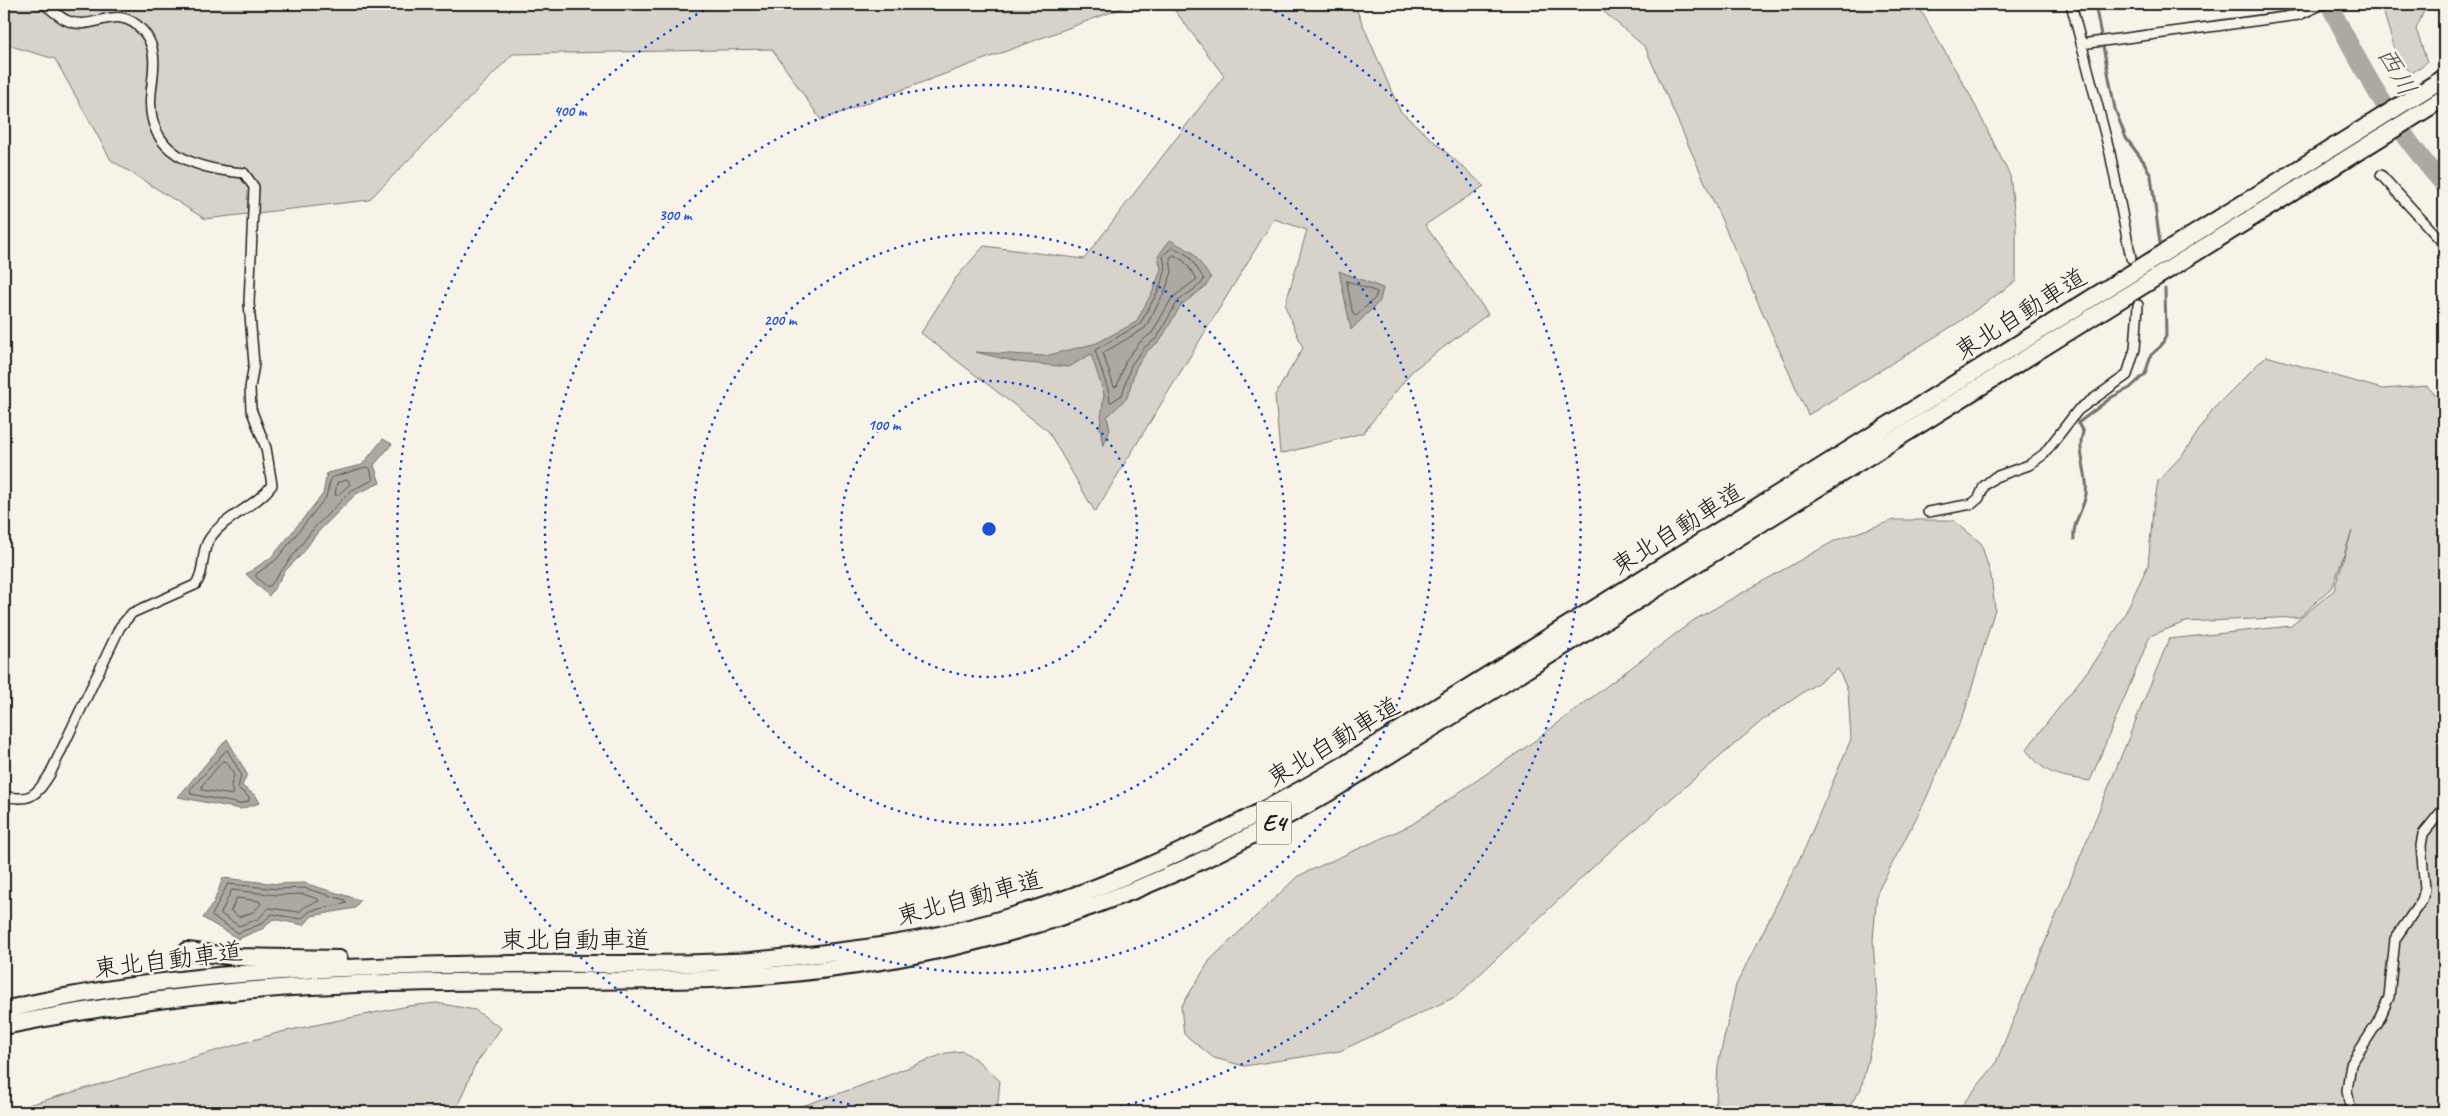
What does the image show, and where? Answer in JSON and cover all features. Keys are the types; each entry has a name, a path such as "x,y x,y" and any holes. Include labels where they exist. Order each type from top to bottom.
{"highway":[{"name":"東北自動車道","path":"4,1010 84,994 188,979 391,967 513,964 673,964 749,961 885,945 940,934 1006,917 1171,857 1246,820 1351,760 2444,78"},
{"name":"東北自動車道","path":"4,1026 36,1019 171,998 261,990 366,984 712,979 763,977 832,970 899,960 997,937 1116,898 1227,848 1328,793 2444,98"},
{"path":"187,952 289,959 435,956 513,964"},
{"path":"4,1032 36,1019"}],"street":[{"path":"4,796 18,799 30,798 41,788 50,774 120,627 132,613 195,585 200,579 208,540 221,524 264,495 272,485 266,448 251,409 250,388 254,364 249,303 254,187 244,173 200,167 182,158 159,138 152,119 150,95 155,65 151,46 144,31 127,17 113,16 84,23 66,20 44,4"},
{"path":"2071,4 2110,153 2131,258"},
{"path":"2081,44 2299,15 2323,4"},
{"path":"2381,175 2444,244"},
{"path":"1928,512 1972,504 1979,498 1984,486 1995,477 2029,465 2044,454 2078,410 2127,375 2135,349 2138,306"},
{"path":"2351,1112 2347,1090 2351,1064 2378,1022 2389,997 2395,939 2422,900 2425,889 2421,846 2423,834 2444,808"}],"shaded area":[{"path":"4,4 1133,4 821,120 772,49 513,54 369,200 205,219 111,160 55,59 4,44"},
{"path":"1170,4 1354,4 1400,111 1484,186 1425,225 1488,314 1412,371 1363,433 1280,454 1275,395 1303,348 1285,306 1307,230 1274,219 1095,512 1048,431 921,333 955,279 984,246 1084,259 1224,76"},
{"path":"1595,4 1917,4 1970,95 2010,176 2016,226 2016,281 1959,322 1808,415 1645,47"},
{"path":"2381,4 2427,4 2416,29 2427,62 2412,73 2399,63"},
{"path":"2266,356 2382,389 2427,386 2444,404 2444,1112 1956,1112 1995,1065 2169,639 2291,626 2334,590 2352,531 2333,586 2300,617 2185,622 2150,636 2090,781 2061,776 2047,770 2026,750 2096,660 2121,622 2148,565 2158,481 2184,453 2213,409"},
{"path":"1894,520 1953,520 1981,543 1991,576 1995,609 1965,711 1924,803 1877,893 1873,940 1878,1016 1861,1089 1845,1112 1707,1112 1716,1102 1718,1065 1736,985 1805,848 1851,739 1848,691 1838,669 1764,719 1609,852 1457,996 1340,1051 1244,1066 1214,1058 1184,1034 1181,1007 1210,960 1298,876 1411,825 1529,745 1694,620 1836,540"},
{"path":"437,1003 475,1010 501,1028 474,1067 455,1112 319,1112 262,1108 252,1112 4,1112 281,1032 408,1006"},
{"path":"963,1051 978,1061 1000,1081 997,1112 784,1112 855,1088 946,1053"}],"water":[{"path":"1170,240 1192,252 1211,278 1205,287 1181,305 1160,341 1148,350 1136,367 1127,398 1107,417 1110,430 1103,447 1100,427 1104,394 1091,354 1069,367 1017,362 975,352 1045,356 1097,343 1136,322 1154,289 1161,269 1158,256"},
{"path":"1339,271 1383,288 1380,301 1351,330"},
{"path":"383,439 392,444 374,465 380,483 356,494 317,533 302,554 286,570 269,596 246,574 272,557 323,494 327,473 362,465"},
{"path":"227,739 247,774 242,786 256,796 260,803 240,809 178,797"},
{"path":"223,878 278,884 304,883 360,900 355,908 312,916 304,925 273,919 264,928 238,939 203,918 214,902"}],"waterway":[{"path":"2095,4 2115,109 2126,138 2144,162 2151,176 2160,243"},
{"name":"西川","path":"2329,4 2380,98 2410,143 2444,185"},
{"path":"2074,539 2076,522 2086,494 2086,478 2081,447 2083,432 2078,423 2112,397 2130,388 2145,374 2151,355 2161,346 2166,336 2165,289"}]}
